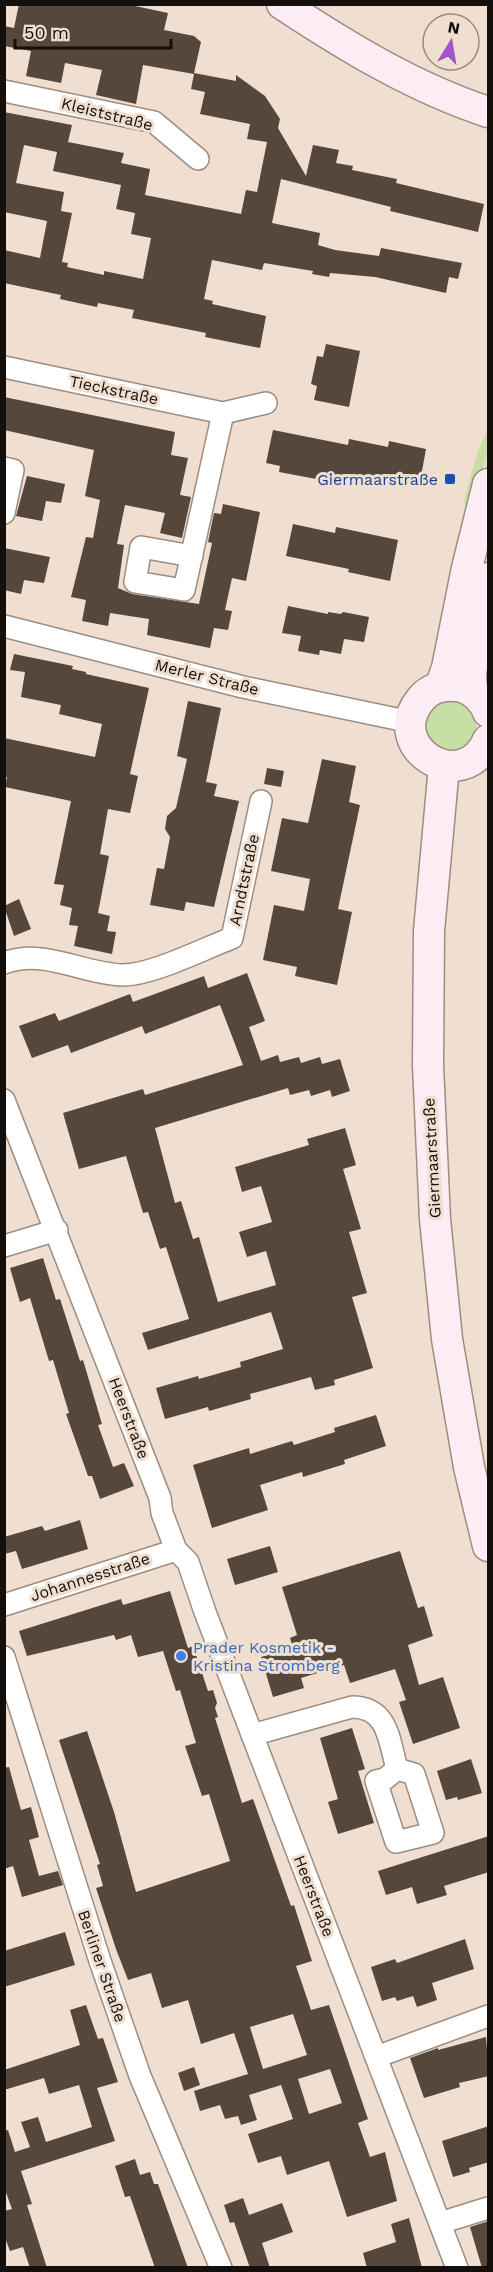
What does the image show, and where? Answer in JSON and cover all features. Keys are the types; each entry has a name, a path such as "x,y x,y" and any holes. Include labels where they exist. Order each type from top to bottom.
{"main road":[{"path":"282,4 372,60 481,112"},
{"path":"440,687 447,668 467,568 489,484"},
{"path":"480,702 471,673 489,578"},
{"path":"480,702 457,686 440,687 420,700 411,722 412,737 418,750 429,760 444,766 459,766 473,760 489,740"},
{"name":"Giermaarstraße","path":"444,766 429,931 428,1065 435,1219 447,1339 469,1467 489,1546"}],"street":[{"name":"Kleiststraße","path":"4,91 154,122 198,159"},
{"name":"Tieckstraße","path":"4,366 223,413 267,403"},
{"path":"192,556 223,413"},
{"path":"4,468 13,470 4,513"},
{"name":"Merler Straße","path":"4,626 243,687 411,722"},
{"name":"Arndtstraße","path":"4,963 20,957 47,958 120,975 137,974 232,938 261,801"},
{"name":"Heerstraße","path":"4,1100 22,1149 28,1157 57,1230 160,1498 162,1513 176,1550 188,1562 457,2268"},
{"path":"4,1246 57,1230"},
{"name":"Johannesstraße","path":"4,1605 176,1550"},
{"name":"Berliner Straße","path":"4,1657 99,1961 141,2076 221,2268"},
{"path":"252,1735 352,1707 365,1707 378,1713 385,1727 397,1768"},
{"path":"376,2057 489,2016"},
{"path":"440,2223 489,2208"}],"green space":[{"path":"488,430 488,447 469,533 464,500 478,450"},
{"path":"445,700 455,700 464,704 472,712 476,726 472,740 464,748 455,752 445,752 436,748 428,740 424,731 424,721 428,712 436,704"}],"building":[{"path":"19,4 126,4 168,13 164,30 194,36 201,42 194,73 236,81 236,75 265,96 280,119 278,128 306,176 313,145 339,150 336,163 353,166 352,170 397,179 396,183 484,204 478,232 390,211 391,207 281,179 272,223 320,233 318,245 335,250 379,256 381,248 462,263 458,279 449,277 446,293 375,277 330,273 329,277 312,274 313,271 264,263 262,270 212,260 204,299 213,301 212,304 266,316 260,348 205,337 206,333 132,318 134,310 98,303 97,307 60,299 61,295 4,283 4,250 40,258 47,221 4,212 4,112 72,125 68,142 124,153 121,163 150,169 145,195 241,214 246,190 257,192 267,142 247,139 250,124 200,114 205,92 191,89 194,74 143,65 136,104 96,95 102,70 65,63 61,83 26,76 31,51 4,46 4,26 14,28","holes":["24,145 57,152 53,171 121,185 116,209 135,213 131,234 151,238 143,279 104,271 104,275 67,267 68,263 62,262 72,213 61,211 64,192 16,183"]},
{"path":"326,344 360,351 349,407 314,400 317,386 311,384 317,356 323,357"},
{"path":"4,397 175,432 171,455 188,458 180,495 191,497 182,538 160,533 165,513 125,505 117,544 124,545 118,588 132,594 199,604 212,543 208,542 214,513 221,514 223,504 260,512 246,581 232,578 225,610 232,611 228,630 214,628 210,648 147,635 149,619 110,613 108,626 82,621 86,600 71,597 86,537 93,538 100,500 85,496 94,450 4,430"},
{"path":"273,430 348,445 349,439 388,447 389,441 426,449 420,482 406,480 405,486 367,478 366,483 328,476 327,481 279,472 280,466 266,463"},
{"path":"27,476 65,484 61,503 46,501 42,521 16,516"},
{"path":"293,524 335,533 336,527 398,540 390,581 348,572 349,569 286,556"},
{"path":"4,548 50,557 44,583 24,580 21,594 4,590"},
{"path":"288,606 328,614 328,612 341,614 343,612 369,617 364,642 344,639 341,654 320,650 319,655 298,651 301,636 282,633"},
{"path":"14,654 73,666 72,669 86,672 86,674 149,688 130,774 138,776 130,813 108,809 100,854 109,856 98,913 110,916 107,931 116,932 112,954 74,946 78,926 69,925 72,908 60,905 64,885 54,884 71,801 5,787 7,777 4,777 4,738 95,757 102,724 59,714 61,705 21,697 25,672 10,670"},
{"path":"188,701 221,708 206,782 217,784 214,796 239,801 214,907 186,902 184,911 150,905 157,868 164,869 170,837 165,829 167,816 176,808 187,759 177,756"},
{"path":"322,759 356,766 349,802 360,805 338,909 352,912 337,985 295,976 297,967 263,960 274,905 304,911 310,879 271,871 282,818 308,823"},
{"path":"267,768 284,771 281,787 264,784"},
{"path":"19,899 31,929 14,936 4,906"},
{"path":"247,973 265,1021 249,1027 261,1061 278,1055 280,1062 299,1057 301,1063 320,1057 322,1064 340,1059 350,1091 332,1097 330,1090 311,1096 309,1090 290,1095 288,1088 155,1128 175,1203 181,1201 193,1239 199,1237 218,1302 276,1285 266,1251 247,1257 239,1232 272,1222 261,1186 242,1192 235,1167 309,1145 307,1139 345,1128 356,1165 343,1169 361,1229 349,1232 367,1293 352,1297 373,1368 334,1380 335,1385 315,1390 311,1377 250,1394 251,1399 209,1411 208,1407 165,1419 156,1388 241,1367 240,1362 283,1349 271,1312 148,1350 142,1333 189,1319 166,1247 160,1249 148,1212 143,1213 126,1156 79,1169 63,1113 143,1089 145,1095 243,1065 220,1005 145,1034 142,1026 71,1053 68,1045 32,1058 19,1026 55,1013 59,1021 130,994 133,1002 204,976 208,988"},
{"path":"43,1258 56,1300 60,1299 80,1361 83,1360 102,1424 98,1425 113,1467 124,1463 134,1486 100,1499 92,1476 88,1476 66,1414 69,1413 53,1360 49,1361 30,1298 20,1302 10,1268"},
{"path":"376,1415 386,1446 344,1460 345,1464 303,1477 302,1472 260,1485 268,1510 212,1528 193,1465 249,1448 250,1454 292,1441 294,1445 335,1432 334,1428"},
{"path":"80,1520 88,1549 22,1569 16,1551 4,1554 4,1537 42,1526 45,1531"},
{"path":"270,1546 278,1572 235,1585 227,1559"},
{"path":"400,1551 418,1608 424,1606 433,1636 408,1645 419,1685 443,1677 460,1728 413,1744 399,1702 406,1700 395,1669 350,1683 344,1665 301,1678 304,1688 273,1697 261,1657 293,1648 290,1638 297,1635 282,1587"},
{"path":"170,1591 188,1648 193,1646 208,1691 213,1690 218,1717 215,1718 242,1803 253,1799 291,1906 294,1905 312,1961 296,1966 311,2010 329,2005 368,2119 358,2123 370,2157 385,2152 397,2201 347,2217 329,2161 287,2175 281,2156 258,2163 248,2134 293,2119 281,2085 249,2095 257,2120 241,2125 238,2116 225,2119 220,2105 200,2111 194,2091 248,2074 234,2033 201,2044 188,2000 162,2008 151,1973 128,1980 96,1888 103,1886 97,1865 100,1864 59,1740 87,1731 114,1812 136,1892 230,1861 209,1794 202,1796 185,1746 196,1743 180,1690 176,1691 163,1651 138,1657 131,1635 116,1640 114,1635 27,1656 19,1631 121,1599 123,1605","holes":["293,2014 307,2055 263,2069 250,2027","330,2069 342,2103 309,2114 298,2079"]},
{"path":"352,1728 365,1769 358,1771 374,1823 338,1834 328,1802 338,1799 320,1738"},
{"path":"471,1759 482,1793 458,1800 457,1797 446,1800 437,1771"},
{"path":"9,1767 21,1810 31,1807 39,1837 29,1840 39,1876 58,1871 63,1885 22,1897 13,1866 4,1869 4,1768"},
{"path":"489,1836 489,1872 444,1886 447,1895 417,1904 412,1887 386,1895 378,1871"},
{"path":"65,1932 75,1965 4,1987 4,1951"},
{"path":"465,1939 474,1969 432,1983 437,2000 417,2007 413,1996 397,2001 395,1997 382,2001 371,1967 395,1959 397,1963"},
{"path":"86,2005 98,2039 103,2038 118,2082 97,2088 115,2141 21,2171 32,2204 27,2205 47,2268 30,2268 23,2247 10,2251 4,2235 4,2211 12,2209 4,2187 4,2131 8,2130 15,2152 30,2147 21,2122 38,2117 46,2142 92,2127 79,2085 49,2094 44,2078 4,2090 4,2070 80,2045 70,2010"},
{"path":"486,2037 489,2076 459,2083 460,2087 424,2098 410,2058 438,2048 438,2050"},
{"path":"194,2067 200,2085 184,2091 178,2073"},
{"path":"489,2126 489,2162 469,2168 470,2172 453,2177 442,2141"},
{"path":"135,2159 140,2175 150,2172 154,2184 158,2184 188,2268 155,2268 130,2196 125,2197 115,2166"},
{"path":"243,2198 249,2215 282,2203 293,2232 262,2243 270,2268 250,2268 234,2222 230,2223 224,2205"},
{"path":"409,2218 422,2268 367,2268 363,2253 396,2242 391,2224"},
{"path":"489,2221 489,2268 482,2268 470,2227"}],"place":[{"name":"Giermaarstraße","path":"450,479"},
{"name":"Prader Kosmetik - Kristina Stromberg","path":"181,1656"}]}
